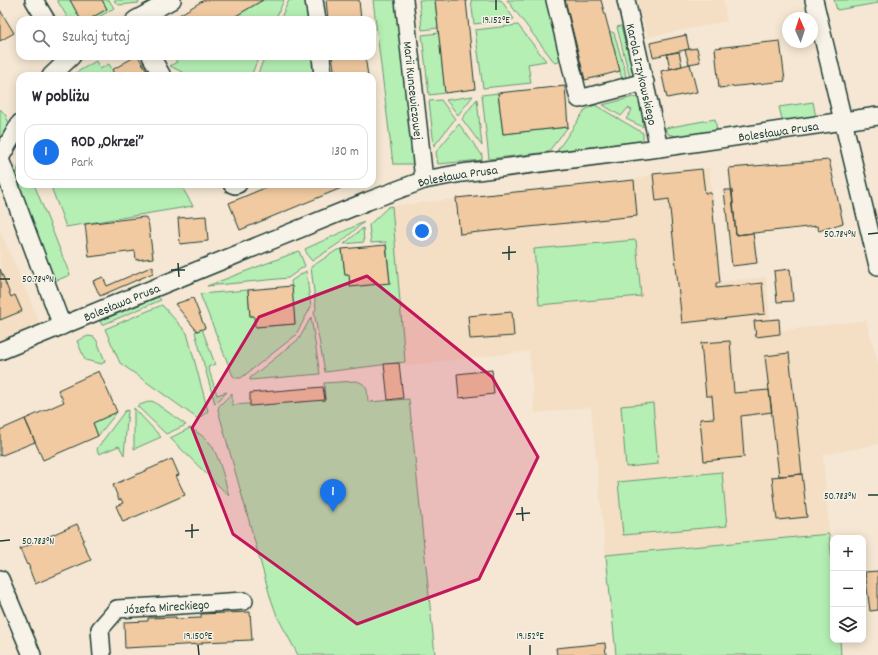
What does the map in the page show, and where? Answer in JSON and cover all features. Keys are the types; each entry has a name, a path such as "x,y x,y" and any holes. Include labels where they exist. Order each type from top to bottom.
{"street":[{"path":"34,0 44,16"},
{"path":"142,16 172,0"},
{"path":"314,0 316,16"},
{"name":"Marii Kuncewiczowej","path":"404,0 424,180"},
{"path":"555,0 579,99 644,82"},
{"name":"Karola Irzykowskiego","path":"626,0 659,148"},
{"path":"814,0 878,266"},
{"path":"55,72 66,60"},
{"path":"153,60 160,72"},
{"path":"321,60 323,72"},
{"name":"Bolesława Prusa","path":"0,352 368,201 424,180 462,173 659,148 878,116"},
{"path":"16,130 0,158 62,326"},
{"path":"0,579 32,655"},
{"name":"Józefa Mireckiego","path":"102,655 100,628 117,609 244,601"}],"highlighted area":[{"path":"367,276 492,377 538,457 479,579 357,624 233,534 192,428 259,317"}],"shaded area":[{"path":"636,0 723,0 727,21 648,37"},
{"path":"709,168 721,282 766,277 770,319 754,321 756,336 780,334 780,331 866,320 878,364 878,444 823,455 829,534 606,555 591,407 535,413 529,351 405,366 392,206 634,180 653,174"},
{"path":"0,230 40,324 0,340"}],"green space":[{"path":"57,0 70,0 79,16 67,16"},
{"path":"102,0 109,0 114,8 101,16 95,16 107,9"},
{"path":"114,0 138,0 139,3 119,5"},
{"path":"263,0 284,0 277,16 236,16"},
{"path":"289,0 308,0 310,16 282,16"},
{"path":"373,0 399,0 417,164 393,164"},
{"path":"419,0 435,0 438,28 422,30"},
{"path":"471,0 501,0 514,19 474,24"},
{"path":"507,0 551,0 566,60 555,63"},
{"path":"834,0 878,0 878,3 837,10"},
{"path":"518,25 546,61 528,64 531,83 483,88 475,30"},
{"path":"621,26 627,50 632,54 635,76 630,78 617,27"},
{"path":"609,31 614,33 625,71 626,80 623,83"},
{"path":"439,33 445,93 429,95 422,35"},
{"path":"176,60 257,60 253,72 182,72 170,66 177,62"},
{"path":"263,60 316,60 317,72 259,72"},
{"path":"96,61 100,69 109,64 114,72 77,72"},
{"path":"498,93 503,134 568,127 548,152 489,159 482,95"},
{"path":"473,96 458,115 446,100"},
{"path":"633,97 637,98 641,102 643,127 626,119 632,110 628,108 621,116 603,105"},
{"path":"477,99 482,146 462,119"},
{"path":"441,100 455,119 434,146 429,101"},
{"path":"813,102 816,118 800,120 782,119 779,107"},
{"path":"595,105 643,133 642,141 557,151 585,110"},
{"path":"0,109 5,114 12,130 0,147"},
{"path":"715,119 717,130 676,136 668,134 665,128"},
{"path":"459,124 482,155 482,160 438,164 436,152"},
{"path":"17,188 36,188 70,275 55,281"},
{"path":"51,188 182,188 193,206 66,227"},
{"path":"392,206 405,362 325,372 314,312 316,309 311,267 337,250 342,249 345,275 390,283 386,242 371,243 369,225 388,207"},
{"path":"364,222 341,242 312,261 308,256 305,249"},
{"path":"363,228 364,242 344,244"},
{"path":"636,240 641,296 539,305 534,249"},
{"path":"299,251 305,266 288,278 207,286"},
{"path":"306,271 311,307 295,336 241,378 236,378 233,376 200,294 248,290 250,316 254,316 256,327 295,324 291,281"},
{"path":"158,297 161,300 102,325 100,321"},
{"path":"162,305 187,333 208,411 198,419 120,363 105,329"},
{"path":"311,317 320,374 250,380 250,378 299,339"},
{"path":"202,329 215,364 208,367 217,395 227,392 215,404 195,332"},
{"path":"88,336 94,337 97,341 105,361 102,364 85,360 77,341"},
{"path":"356,381 365,386 368,402 409,399 435,655 298,655 277,616 270,596 218,410 219,406 232,393 232,405 325,399 324,383"},
{"path":"151,401 186,425 166,434 137,406"},
{"path":"653,403 658,464 626,467 621,406"},
{"path":"134,408 161,437 134,449"},
{"path":"128,410 124,455 119,446 99,454 97,450 98,447 125,411"},
{"path":"117,412 98,436 93,423"},
{"path":"190,428 206,439 213,448 221,468 229,496 170,438"},
{"path":"722,472 727,526 623,535 618,482"},
{"path":"829,534 830,643 840,643 841,655 616,655 606,555"}],"building":[{"path":"70,0 102,0 107,9 95,16 79,16"},
{"path":"204,0 263,0 236,16 178,16"},
{"path":"326,0 359,0 361,16 328,16"},
{"path":"435,0 466,0 475,89 445,93"},
{"path":"565,0 601,0 620,71 585,80"},
{"path":"0,10 14,33 0,41"},
{"path":"686,35 689,49 653,57 650,43"},
{"path":"780,41 785,81 719,88 715,48"},
{"path":"697,48 700,62 689,64 685,50"},
{"path":"679,52 682,66 670,69 667,54"},
{"path":"129,60 140,60 148,72 113,72 112,70"},
{"path":"333,60 366,60 367,72 334,72"},
{"path":"690,64 697,92 667,98 661,71"},
{"path":"565,86 568,127 503,134 498,93"},
{"path":"829,160 843,223 819,231 817,226 736,235 729,168"},
{"path":"702,169 705,193 711,193 720,283 716,283 716,288 762,283 765,314 682,323 669,199 656,201 653,174"},
{"path":"634,180 637,216 460,234 456,198"},
{"path":"265,188 341,188 240,230 229,203"},
{"path":"724,190 732,190 736,235 753,233 757,263 732,266"},
{"path":"206,216 208,241 180,244 178,218"},
{"path":"144,217 148,220 153,258 136,260 135,251 89,257 85,224"},
{"path":"386,245 390,283 350,287 349,275 345,275 342,249"},
{"path":"153,266 153,273 100,296 93,281 103,277 107,286"},
{"path":"0,269 11,297 15,295 22,311 0,320"},
{"path":"790,269 793,301 777,302 774,271"},
{"path":"292,286 295,324 255,327 254,316 250,316 248,290"},
{"path":"193,298 205,328 197,331 175,304"},
{"path":"512,312 514,336 470,339 468,316"},
{"path":"779,319 780,334 756,337 754,321"},
{"path":"730,341 734,393 769,390 772,412 741,416 744,457 704,461 700,419 714,418 712,396 706,396 701,343"},
{"path":"789,353 802,474 779,476 765,356"},
{"path":"399,363 403,398 388,400 384,364"},
{"path":"492,370 494,394 459,398 457,374"},
{"path":"99,371 117,412 93,423 98,436 43,460 25,419 64,402 58,390"},
{"path":"323,387 325,400 250,406 250,393"},
{"path":"25,419 35,442 0,456 0,430"},
{"path":"172,459 179,475 176,476 185,495 123,522 116,506 123,503 121,499 119,500 113,485"},
{"path":"802,474 807,517 777,520 772,477"},
{"path":"77,524 84,540 82,541 91,560 35,584 30,568 28,564 27,565 20,549"},
{"path":"878,571 878,610 870,611 866,572"},
{"path":"250,612 252,640 125,648 124,622 148,621 148,618 201,618 201,614"},
{"path":"605,643 606,655 557,655 556,648"}],"place":[{"name":"ROD „Okrzei”","path":"333,512"}]}
